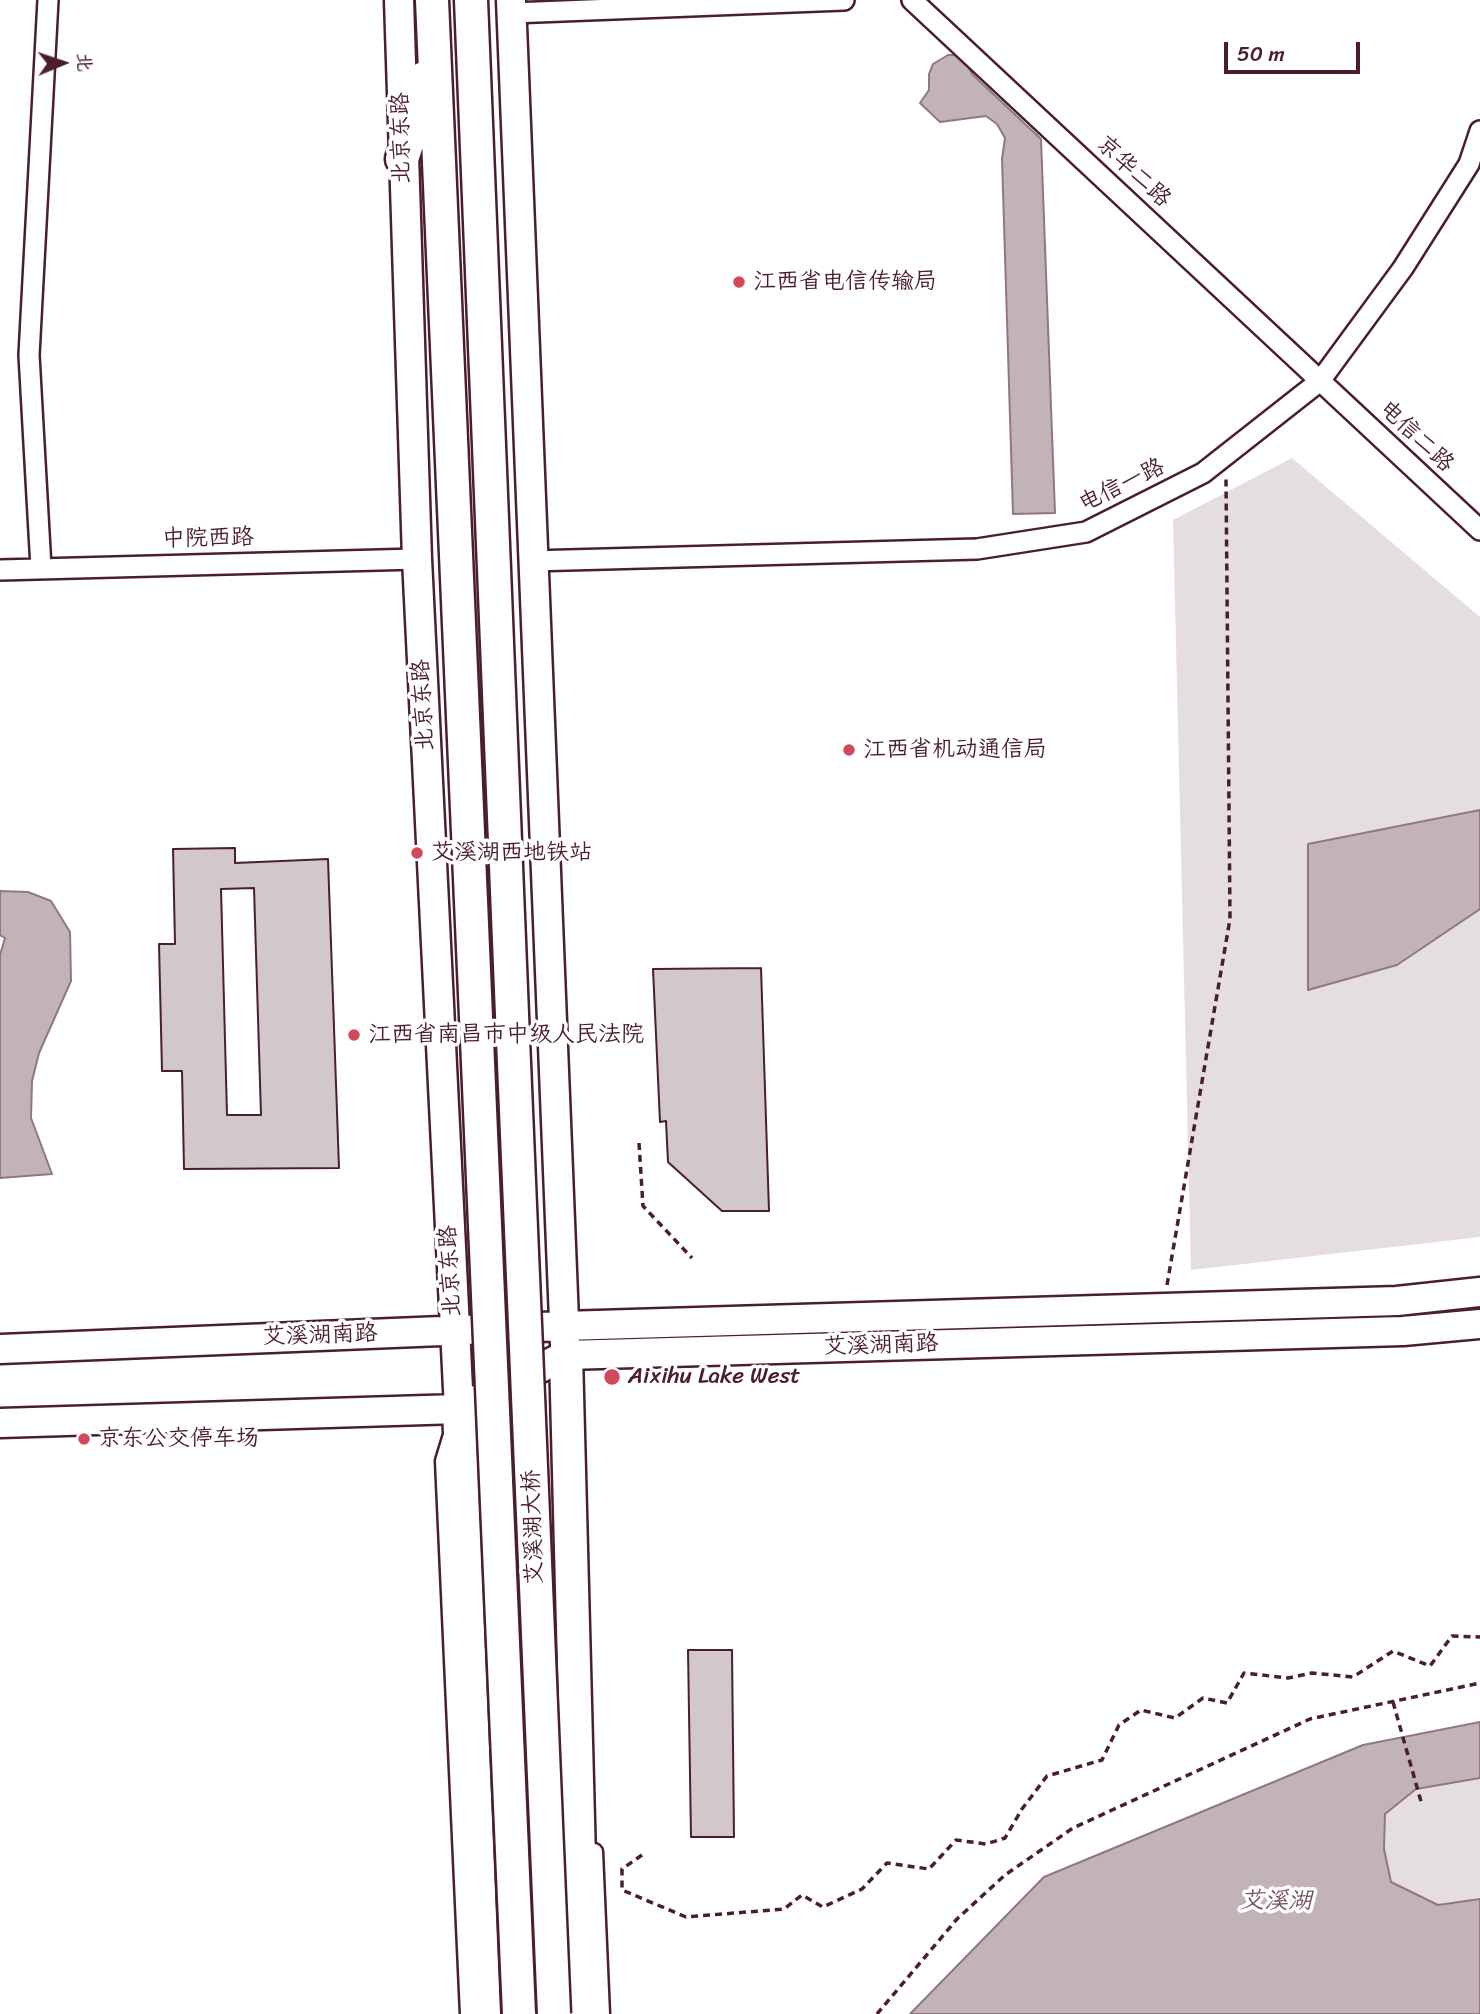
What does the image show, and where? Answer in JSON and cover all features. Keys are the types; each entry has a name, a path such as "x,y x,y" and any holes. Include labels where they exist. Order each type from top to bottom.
{"main road":[{"name":"北京东路","path":"399,0 402,159 417,559 459,1409"},
{"name":"北京东路","path":"432,0 477,1040"},
{"name":"艾溪湖大桥","path":"471,0 554,2014"},
{"path":"511,6 531,561 590,1960 583,2014"},
{"path":"402,159 418,111 433,35"},
{"name":"艾溪湖大桥","path":"477,1040 519,2014"},
{"name":"艾溪湖南路","path":"0,1423 459,1409 565,1341 1163,1308 1397,1301 1480,1293"},
{"name":"艾溪湖南路","path":"0,1349 454,1330 565,1341 1404,1331 1480,1324"},
{"path":"459,1409 484,2014"}],"street":[{"path":"41,568 29,355 48,0"},
{"path":"511,6 844,0"},
{"name":"京华二路","path":"912,0 1320,380"},
{"name":"电信一路","path":"531,561 976,549 1086,532 1203,473 1320,380 1404,268 1469,164 1480,131"},
{"name":"电信二路","path":"1320,380 1480,530"},
{"name":"中院西路","path":"0,570 417,559"},
{"path":"459,1409 444,1461 468,2014"},
{"path":"590,1960 601,2014"}],"path":[{"path":"1163,1308 1230,919 1226,455"},
{"path":"639,1143 643,1206 692,1258"},
{"path":"642,1855 622,1869 622,1890 686,1917 784,1909 802,1895 823,1907 862,1889 887,1863 929,1869 956,1840 986,1844 1005,1838 1022,1809 1047,1776 1102,1760 1119,1725 1141,1710 1175,1718 1203,1698 1227,1703 1244,1673 1288,1678 1312,1673 1353,1677 1393,1651 1430,1666 1452,1636 1480,1637"},
{"path":"877,2014 957,1919 1005,1875 1073,1828 1310,1718 1480,1684"},
{"path":"1393,1702 1422,1805"}],"shaded area":[{"path":"1292,458 1480,617 1480,1237 1191,1270 1173,520"},
{"path":"1480,1778 1480,1899 1438,1905 1391,1882 1384,1849 1385,1814 1416,1789"}],"water":[{"path":"948,55 956,55 966,63 973,75 1041,139 1055,513 1013,514 1002,159 1005,138 997,124 986,116 940,122 920,103 929,90 929,74 933,64"},
{"path":"1480,810 1480,909 1397,965 1308,990 1308,844"},
{"path":"0,891 28,892 51,901 70,932 71,981 39,1053 32,1081 31,1118 52,1174 0,1178 0,955 5,938 0,935"},
{"name":"艾溪湖","path":"1480,1722 1480,1778 1416,1789 1385,1814 1384,1849 1391,1882 1438,1905 1480,1899 1480,2014 910,2014 1044,1877 1363,1745"}],"building":[{"path":"235,848 235,863 328,859 339,1168 184,1169 182,1071 162,1071 159,944 175,944 173,849","holes":["254,888 261,1115 227,1115 221,889"]},
{"path":"761,968 769,1211 722,1211 668,1162 666,1121 660,1122 653,969"},
{"path":"688,1650 732,1650 734,1837 691,1837"}],"place":[{"name":"江西省电信传输局","path":"739,282"},
{"name":"江西省机动通信局","path":"849,750"},
{"name":"艾溪湖西地铁站","path":"417,853"},
{"name":"江西省南昌市中级人民法院","path":"354,1035"},
{"name":"Aixihu Lake West","path":"612,1377"},
{"name":"京东公交停车场","path":"84,1439"}]}
